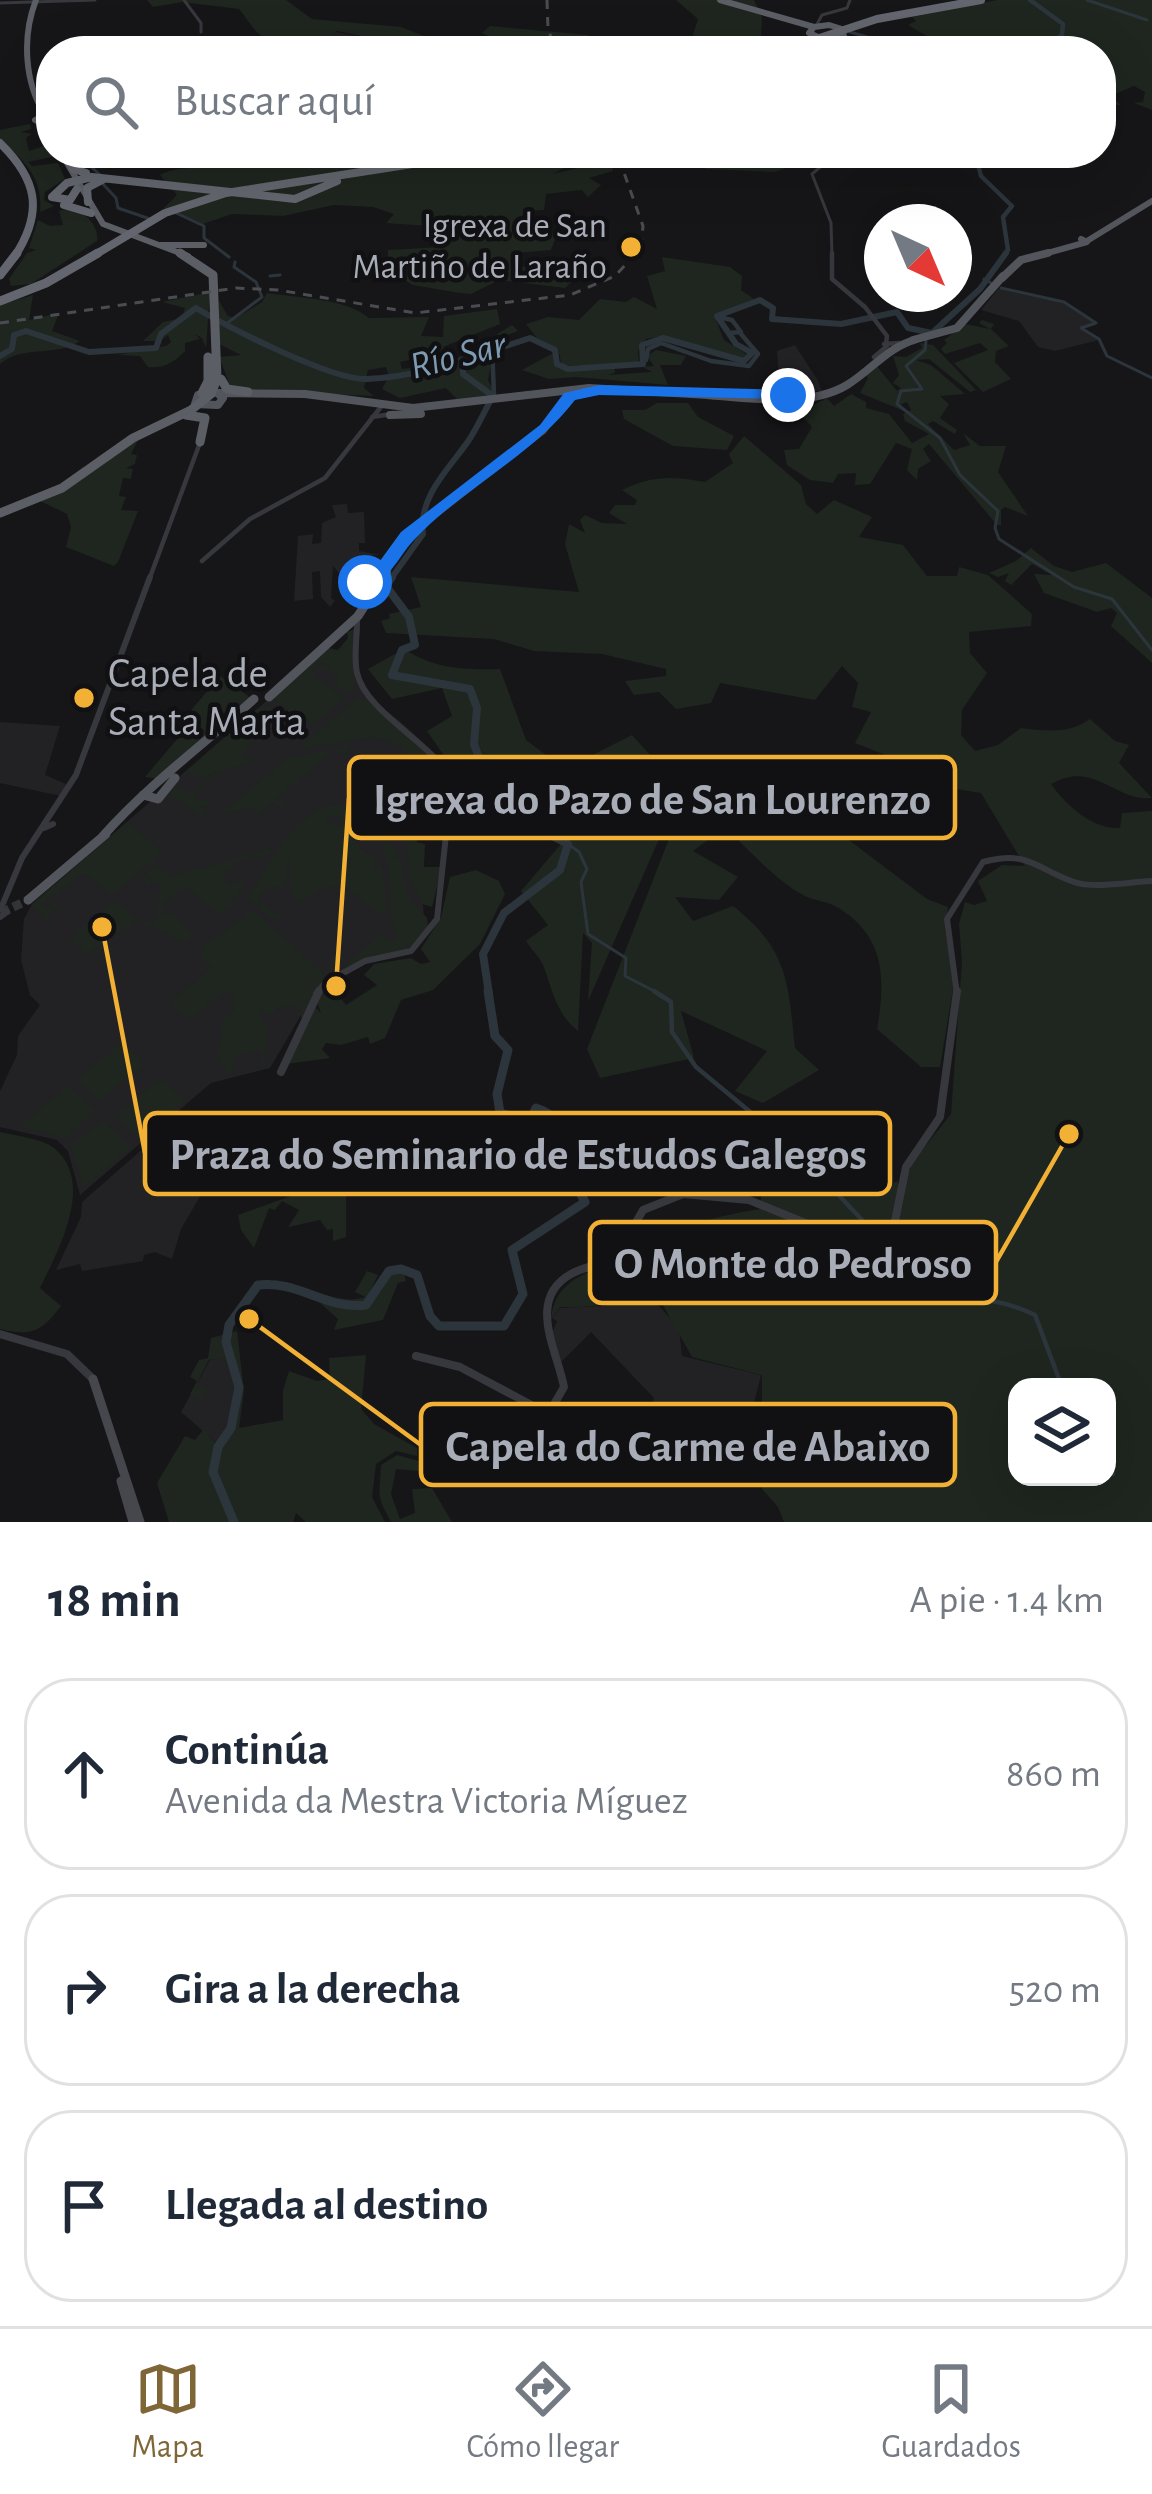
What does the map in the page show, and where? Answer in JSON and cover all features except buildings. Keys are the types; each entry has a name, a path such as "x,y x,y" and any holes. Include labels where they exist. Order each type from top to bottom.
{"highway":[{"path":"719,0 841,34"},
{"path":"804,36 976,0"},
{"path":"34,1 28,24 36,104"},
{"path":"836,36 943,6"},
{"path":"816,30 841,34"},
{"path":"816,30 822,36"},
{"path":"0,145 31,175 37,211 34,228 5,285 24,290 50,276"},
{"path":"0,145 30,183 33,207 0,272"},
{"path":"67,168 91,213 116,235 181,255 205,269 215,288"},
{"path":"69,168 103,224 130,243"},
{"path":"77,168 290,199 318,188 310,181 292,181"},
{"path":"186,185 272,181 365,168"},
{"path":"238,193 299,199 341,179 398,168"},
{"path":"0,296 26,291 116,235 168,210 224,193 369,173"},
{"path":"88,202 86,189 112,176"},
{"path":"91,213 51,201 52,190 67,181 112,176"},
{"path":"127,178 211,189"},
{"path":"67,181 52,193 53,199 70,200 77,189"},
{"path":"168,210 272,181"},
{"path":"166,184 179,188 183,196 168,210"},
{"path":"0,272 22,244 37,211"},
{"path":"0,259 25,230"},
{"path":"0,296 34,289 116,235 200,262 213,275 215,288 211,386 200,442"},
{"path":"154,244 204,245"},
{"path":"160,259 181,255"},
{"path":"212,347 227,389 253,394"},
{"path":"0,512 53,493 119,445 207,401 221,379"},
{"path":"119,445 207,401"}],"main road":[{"path":"818,392 844,385 886,345 947,333 1022,260 1068,250 1151,201"},
{"path":"326,398 379,412 579,391 818,392 844,388 886,345"},
{"path":"777,394 844,388"},
{"path":"512,399 579,391"},
{"path":"512,399 579,391"},
{"path":"28,900 147,798 161,797 161,786 353,623 371,586 406,538 543,430 579,391"},
{"path":"207,401 253,394 468,406"},
{"path":"207,401 253,394"},
{"path":"208,422 225,404 253,394"},
{"path":"379,412 468,406"},
{"path":"262,698 353,623 371,586"},
{"path":"93,1378 136,1522"}],"street":[{"path":"0,3 95,0"},
{"path":"184,0 201,23 201,32"},
{"path":"816,30 847,8 850,0"},
{"path":"815,168 815,185 831,224 832,278 874,320 886,345"},
{"path":"2,912 22,858 69,790 208,422 207,401"},
{"path":"202,562 250,519 324,478 380,406 393,402 400,410 379,412"},
{"path":"281,1072 313,999 326,983 364,962 410,951 440,911 452,779 425,741 362,686 353,623"},
{"path":"416,1356 460,1367 537,1408 554,1406 564,1387 546,1335 555,1290 571,1274 616,1258 639,1214 659,1200 683,1194 729,1196 762,1204 835,1238 873,1243 894,1226 902,1178 940,1117 956,991 948,915 978,867 1010,855 1030,859 1078,884 1152,881"},
{"path":"0,1334 67,1354 93,1378"}],"shaded area":[{"path":"147,0 286,0 312,19 401,27 424,36 337,31 326,36 262,36 239,9 182,2 153,7"},
{"path":"676,0 754,0 762,17 761,36 693,36 698,19"},
{"path":"997,0 1152,0 1152,110 1134,103 1143,102 1145,92 1134,86 1116,94 1116,36 927,36 908,25 916,21 912,17"},
{"path":"490,26 591,36 488,36 482,33"},
{"path":"30,124 31,129 21,132 32,134 26,138 29,151 36,149 36,160 28,162 36,168 60,168 65,179 45,192 44,200 54,206 40,212 39,189 31,171 0,140 0,130"},
{"path":"704,168 786,168 775,172"},
{"path":"172,170 613,171 589,178 601,185 588,197 582,190 546,194 544,210 528,211 538,222 535,229 557,234 551,250 517,253 514,264 572,281 565,288 499,280 471,294 413,285 387,269 388,250 441,247 446,227 386,223 394,214 373,207 334,205 283,216 232,214 203,224 164,208 177,195 160,175"},
{"path":"71,208 90,220 97,241 31,284 11,286 9,279 27,253 36,250 29,248 38,220 63,225 59,211"},
{"path":"662,257 730,267 742,276 741,290 754,299 714,315 724,340 746,354 743,359 663,336 646,339 638,351 639,363 562,366 558,349 536,337 526,324 548,317 579,320 600,299 626,302 634,297 657,309 647,276 665,271"},
{"path":"998,289 1065,303 1095,323 1080,328 1099,340 1055,351 1038,347 1019,321 981,310"},
{"path":"210,292 206,348 202,338 195,334 200,339 185,343 185,351 164,366 148,367 140,356 117,355 166,346 171,342 168,335 160,341 143,341 163,322 182,318 185,308 162,302"},
{"path":"267,293 336,303 369,318 429,317 421,336 443,337 444,316 497,309 500,324 443,347 446,352 400,362 402,369 451,362 512,325 518,331 486,343 492,349 477,355 491,365 488,380 496,395 458,400 446,388 400,398 382,389 389,376 386,367 368,370 364,388 374,396 232,390 219,357 241,355 217,343 219,301 228,316 236,318 262,302"},
{"path":"33,295 29,320 59,313 52,331 80,341 60,349 19,354 0,364 0,305"},
{"path":"979,323 994,324 991,329 1009,346 996,351 995,362 1011,379 983,392 954,363 988,350 980,343 945,354 941,349 947,343 944,340 965,324 990,329"},
{"path":"920,343 933,345 976,390 970,392 929,359 916,360 931,365 965,394 940,396 949,404 940,418 957,430 955,434 933,421 928,424 954,450 970,445 963,433 980,446 1006,446 998,472 1028,516 1005,507 1001,525 997,525 929,444 923,449 931,461 918,469 917,480 907,470 912,449 896,443 870,484 855,485 856,473 838,474 833,483 810,480 787,465 784,450 799,449 812,427 792,405 814,405 827,398 834,406 851,394 866,402 866,408 889,414 912,443 929,434 905,421 903,414 911,410 907,402 901,404 904,411 860,393 868,378 864,373 875,364 897,391 901,388 893,383 899,375 893,356 906,357 922,348"},
{"path":"795,345 822,391 780,390 777,351"},
{"path":"656,350 686,356 681,365 660,365 668,385 549,379 522,370 553,353 559,369 614,367 615,373 607,375 652,372 643,367 654,366 647,356"},
{"path":"657,403 688,403 698,417 734,436 727,450 673,446 624,419 622,410 645,410"},
{"path":"744,436 801,485 806,504 817,514 834,500 872,517 859,537 903,545 927,576 957,576 959,567 988,575 1032,614 1031,626 969,632 970,653 987,673 962,710 961,735 975,751 998,745 1021,728 1066,729 1090,719 1115,741 1129,745 1119,763 1152,798 1139,798 1080,776 1051,784 1072,808 1110,828 1120,828 1122,813 1152,811 1152,1522 784,1522 762,1489 762,1375 692,1357 657,1289 654,1269 670,1240 704,1222 761,1209 762,1163 818,1165 878,1189 898,1181 899,1204 912,1163 951,1114 962,962 959,924 965,902 987,901 978,881 1002,865 1025,866 981,793 900,780 898,760 855,743 871,712 852,707 858,683 842,666 815,700 720,683 711,703 676,709 659,692 634,695 625,681 666,676 666,669 602,654 534,651 494,639 386,633 381,621 390,618 389,614 421,607 411,577 579,592 565,544 569,524 585,533 580,520 585,515 602,523 627,524 609,513 615,505 635,505 637,500 622,490 663,478 705,482 733,463 729,454"},
{"path":"139,438 131,454 137,455 135,464 126,468 133,469 131,479 123,478 119,496 126,497 121,510 138,511 118,562 114,566 66,547 71,527 67,514 40,501"},
{"path":"347,504 348,513 364,512 365,543 359,543 359,551 381,555 359,556 352,561 352,571 338,572 333,566 331,598 335,601 330,607 321,597 320,571 312,572 313,599 294,601 298,536 313,534 312,544 321,543 322,523 336,517 332,505"},
{"path":"1031,548 1054,566 1072,572 1106,563 1152,598 1152,663 1111,626 1117,613 1111,608 1097,612 1044,593 1034,574 1052,575 1032,564 1011,585 1005,581 1009,573 998,577 989,573"},
{"path":"355,629 356,671 351,693 332,684 340,677 326,669 313,674 322,665 332,667 317,661 310,674 344,698 313,724 277,702 275,697 328,648 338,650 347,632"},
{"path":"404,649 450,667 500,669 526,740 558,764 554,801 503,826 459,828 461,780 427,731 452,716 442,688 392,699 368,669"},
{"path":"323,652 352,653 356,681 369,700 414,734 425,928 367,956 317,988 270,1068 211,1083 80,1195 68,1151 57,1140 0,1127 0,1091 17,1055 18,1036 40,1005 30,995 21,960 24,919 32,904"},
{"path":"220,676 251,698 160,779 145,777 189,725 187,715"},
{"path":"357,699 382,708 409,729 449,777 445,782 428,783 416,842 425,844 424,867 442,867 432,907 422,904 411,879 406,758 401,746 375,737 297,749"},
{"path":"258,708 270,708 306,730 296,738 273,725 246,735 252,741 243,756 251,762 223,771 194,794 196,799 213,802 198,805 208,813 203,817 169,794 173,786 192,793 219,769 203,779 187,773 175,781"},
{"path":"0,722 60,726 45,775 66,784 61,796 0,783"},
{"path":"632,735 681,789 588,1001 592,943 583,933 578,1031 560,1010 543,964 526,941 548,925 521,891 572,831 561,771"},
{"path":"354,746 342,756 334,750 276,799 285,806 281,809 273,802 257,816 251,807 219,815 289,757"},
{"path":"738,786 781,789 927,899 948,907 945,928 954,983 940,1067 921,1067 877,1029 881,976 865,931 837,907 807,897 782,881 725,827 693,851 738,877 719,900 675,897 693,921 733,906 765,938 787,986 795,1048 819,1070 763,1103 735,1091 767,1051 681,1011 694,1058 600,1078 587,1049 683,803"},
{"path":"337,804 354,808 363,821 330,816 324,821 355,829 349,835 366,854 372,853 376,868 382,866 387,910 381,915 350,891 333,887 299,904 291,890 289,859 284,886 268,887 259,895 258,901 275,914 283,914 273,919 248,898 295,828"},
{"path":"128,822 163,852 111,895 87,874 80,875 41,905 45,909 55,902 59,905 48,914 56,926 32,904"},
{"path":"387,842 400,855 394,858 401,856 408,897 427,918 428,926 408,949 342,968 382,933 387,941 397,937 382,849"},
{"path":"272,848 268,855 232,862 232,869 223,875 227,885 231,887 234,879 246,886 220,915 186,887 163,904 163,915 172,913 193,935 184,942 142,922 156,921 161,887 154,881 148,886 142,878 131,886 143,876 152,881 145,874 170,853 156,866 172,876"},
{"path":"476,870 499,881 505,894 480,944 433,990 401,1000 385,1038 370,1044 368,1037 341,1045 326,1043 322,1049 330,1058 287,1064 315,1007 321,1013 316,1001 323,990 328,997 337,993 346,1005 377,985 364,975 374,964 411,958 421,964 430,962 421,949 441,917 450,877"},
{"path":"114,901 137,919 86,955 71,937"},
{"path":"253,910 326,975 301,1019 301,1006 281,1006 270,1016 261,1010 268,1030 263,1067 260,1070 262,1053 257,1050 235,1056 228,1073 218,1056 224,1016 235,1011 232,1003 236,999 226,990 190,1020 170,1003 212,967 201,956 203,948"},
{"path":"122,1042 140,1058 140,1068 99,1101 77,1079"},
{"path":"155,1083 166,1083 185,1101 140,1140 115,1117"},
{"path":"69,1086 95,1111 65,1139 20,1126"},
{"path":"103,1121 131,1147 83,1188 71,1145"},
{"path":"0,1132 54,1148 72,1179 70,1217 40,1288 61,1306 42,1326 28,1332 0,1329"},
{"path":"162,1132 206,1186 181,1229 172,1259 155,1252 144,1255 143,1261 82,1271 80,1264 56,1270 81,1217 82,1202"},
{"path":"333,1181 346,1192 346,1237 333,1241 333,1229 327,1230 320,1220 288,1227 299,1210 282,1201 275,1210 269,1208 254,1248 241,1230 238,1215"},
{"path":"625,1256 644,1283 605,1304 560,1307 551,1319 554,1304 568,1284"},
{"path":"402,1265 406,1281 398,1283 383,1320 334,1330 338,1319 309,1293 365,1297 355,1292 367,1271 378,1275 368,1296 389,1269"},
{"path":"638,1283 679,1328 682,1356 761,1375 754,1403 756,1482 724,1453 714,1460 708,1454 709,1445 694,1430 666,1442 641,1432 654,1398 591,1332 560,1363 550,1339 557,1321 552,1318 560,1308 604,1306 626,1297"},
{"path":"237,1331 244,1391 239,1428 283,1420 283,1390 289,1371 317,1381 330,1379 329,1358 366,1355 361,1409 374,1424 417,1448 417,1456 396,1451 376,1464 372,1497 385,1522 306,1522 296,1513 293,1522 169,1522 157,1483 185,1436 195,1440 203,1430 216,1443 232,1413 234,1390 224,1358 209,1360 197,1383 207,1389 200,1400 190,1394 197,1381 190,1377 199,1360 208,1358 211,1338"},
{"path":"224,1357 235,1379 234,1394 226,1431 217,1443 181,1412 210,1360"},
{"path":"397,1455 422,1462 430,1472 396,1469 391,1494 400,1519 415,1513 412,1489 432,1488 452,1522 391,1522 381,1499 381,1465"}],"waterway":[{"name":"Río Sar","path":"1030,0 1063,24 1061,36"},
{"path":"1087,0 1147,20"},
{"path":"850,32 864,36"},
{"path":"93,168 99,174"},
{"name":"Río Sar","path":"979,168 981,176 1012,206 1003,217 1006,253"},
{"path":"102,183 116,198 118,208 150,219"},
{"path":"176,213 204,226 204,238 229,257"},
{"name":"Río Sar","path":"456,362 530,338 555,350 557,364 568,369 643,364 642,345 663,338 744,361 752,353 736,344 717,316 760,300 773,308 772,319 841,324 897,312 908,328 932,333 980,289 1006,253"},
{"path":"226,324 262,297 256,282 234,267 235,262"},
{"path":"270,276 280,275"},
{"name":"Río Sar","path":"984,279 991,283"},
{"path":"1001,288 1064,302 1096,323 1081,328 1099,339 1107,356 1152,378"},
{"name":"Río Sar","path":"0,356 12,349 14,335 26,331 89,352 156,348 161,334 196,308 306,362 351,377 388,377 456,362"},
{"path":"718,317 732,320 741,332 729,333"},
{"path":"646,360 648,349 661,343 711,361 749,366 758,354 741,334"},
{"path":"926,341 925,350 906,366 922,389 901,391 897,404 940,438 960,475 998,511 995,528 999,539 1074,587 1112,599 1152,650"},
{"path":"492,347 494,394"},
{"path":"390,580 423,534 430,495 493,396 463,374 463,365 456,362"},
{"path":"390,580 386,586 409,617 415,645 402,650 392,675 470,689 477,708 474,744 487,780 505,788 529,824 568,844 560,870 504,913 483,954 489,994"},
{"path":"568,844 579,852 587,869 581,882 588,934 626,958 625,976 660,994"},
{"path":"234,1522 213,1472 218,1447 231,1428 239,1387 226,1342 229,1325 258,1285 366,1305 389,1271 401,1269 417,1275 430,1316 439,1326 504,1326 523,1294 512,1250 585,1202 569,1170 553,1117 536,1108 530,1121 500,1113 497,1094 508,1050 495,1036 488,991"},
{"path":"654,991 671,1002 672,1032 696,1067 760,1120 776,1149 833,1189 877,1236"},
{"path":"888,1246 910,1271 944,1295 1011,1305 1035,1315 1059,1378"}],"tunnel":[{"path":"1,913 28,900"}],"railway":[{"path":"547,0 551,36"},
{"path":"0,323 236,288 278,290 415,313 570,295 615,276 641,248 643,226 622,168"}],"place":[{"name":"Igrexa de San Martiño de Laraño","path":"631,247"},
{"name":"Capela de Santa Marta","path":"84,698"},
{"name":"Praza do Seminario de Estudos Galegos","path":"102,927"},
{"name":"Igrexa do Pazo de San Lourenzo","path":"336,986"},
{"name":"O Monte do Pedroso","path":"1069,1134"},
{"name":"Capela do Carme de Abaixo","path":"249,1319"}],"route":[{"path":"365,582 383,569 407,536 545,428 570,397 599,390 788,395"}]}
